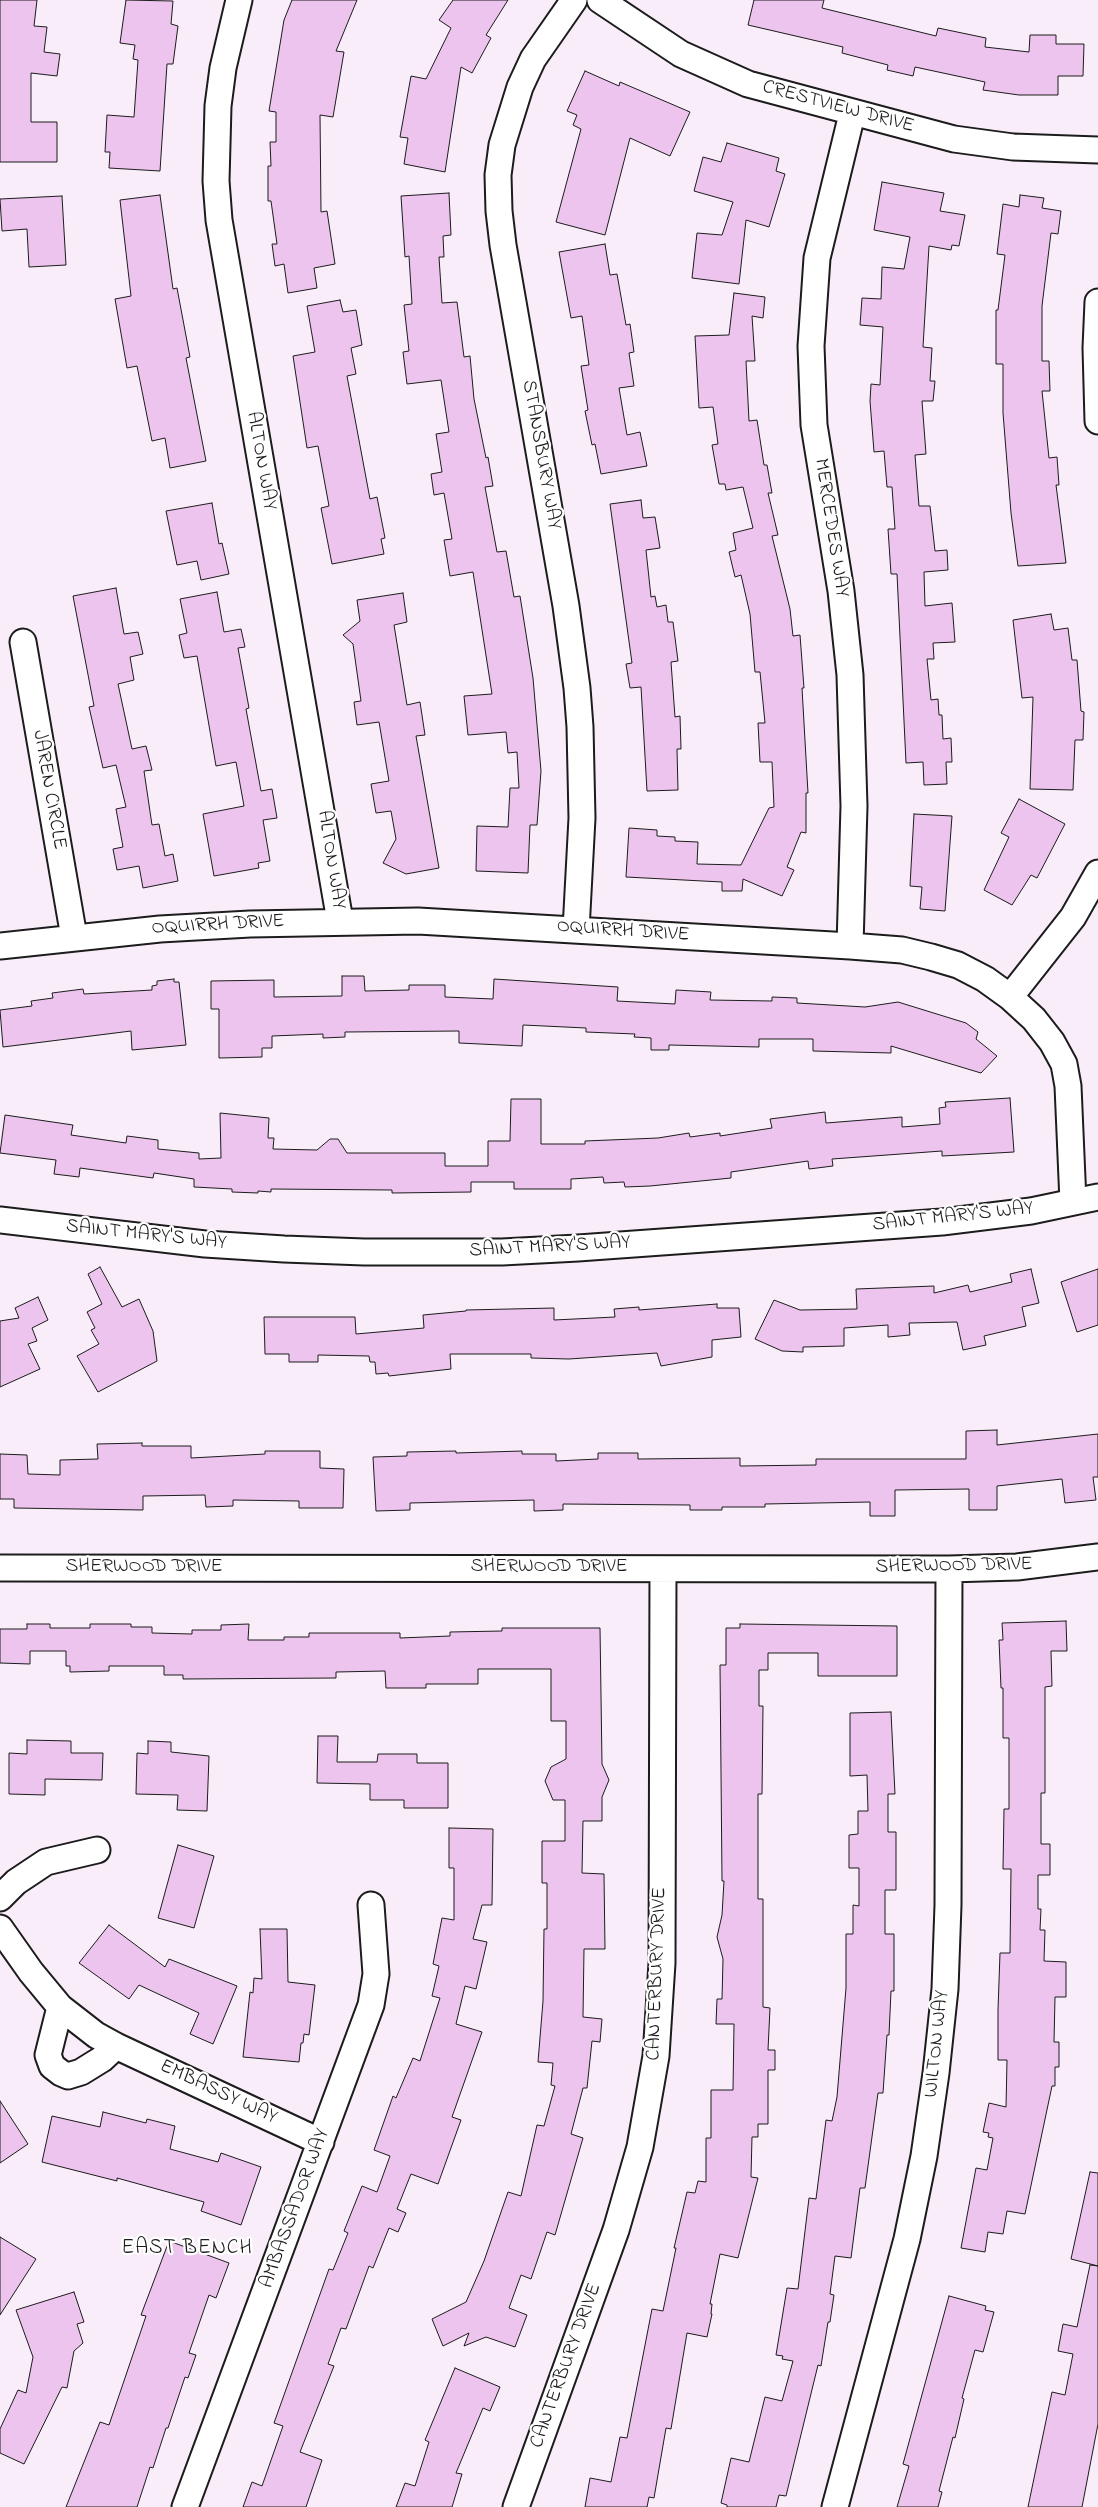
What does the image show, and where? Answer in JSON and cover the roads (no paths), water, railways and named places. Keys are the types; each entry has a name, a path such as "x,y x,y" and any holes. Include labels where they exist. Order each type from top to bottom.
{"street":[{"name":"ALTON WAY","path":"239,0 222,68 218,106 216,181 219,220 340,921"},
{"name":"STANSBURY WAY","path":"574,0 533,59 520,87 502,145 498,184 503,245 566,606 577,688 581,736 582,818 576,930"},
{"name":"CRESTVIEW DRIVE","path":"600,0 661,42 709,68 748,84 852,114 954,139 983,144 1098,150"},
{"name":"MERCEDES WAY","path":"850,946 854,806 850,675 841,591 814,425 811,346 817,258 852,114"},
{"path":"1098,302 1096,348 1098,421"},
{"name":"JAREN CIRCLE","path":"23,642 74,937"},
{"path":"1010,997 1073,918 1098,872"},
{"name":"OQUIRRH DRIVE","path":"0,946 170,928 340,921 418,921 902,950 949,962 984,979 1010,997 1040,1026 1052,1042 1064,1064 1068,1086 1073,1202"},
{"name":"SAINT MARY'S WAY","path":"0,1220 205,1244 264,1248 364,1252 502,1252 942,1222 1031,1211 1098,1196"},
{"name":"SHERWOOD DRIVE","path":"0,1568 949,1569 1017,1567 1098,1557"},
{"name":"CANTERBURY DRIVE","path":"516,2507 616,2230 640,2146 656,2056 662,1963 663,1569"},
{"name":"WILTON WAY","path":"836,2507 907,2239 924,2156 936,2073 945,1989 948,1905 949,1569"},
{"path":"0,1898 21,1878 46,1862 97,1850"},
{"name":"AMBASSADOR WAY","path":"185,2507 371,2005 375,1989 376,1960 371,1905"},
{"name":"EMBASSY WAY","path":"0,1928 31,1972 60,2007 83,2026 116,2046 321,2142"},
{"path":"60,2007 48,2054 52,2066 61,2073 68,2076 81,2072 102,2059 116,2046"}],"district":[{"name":"EAST BENCH","path":"187,2250"}]}
